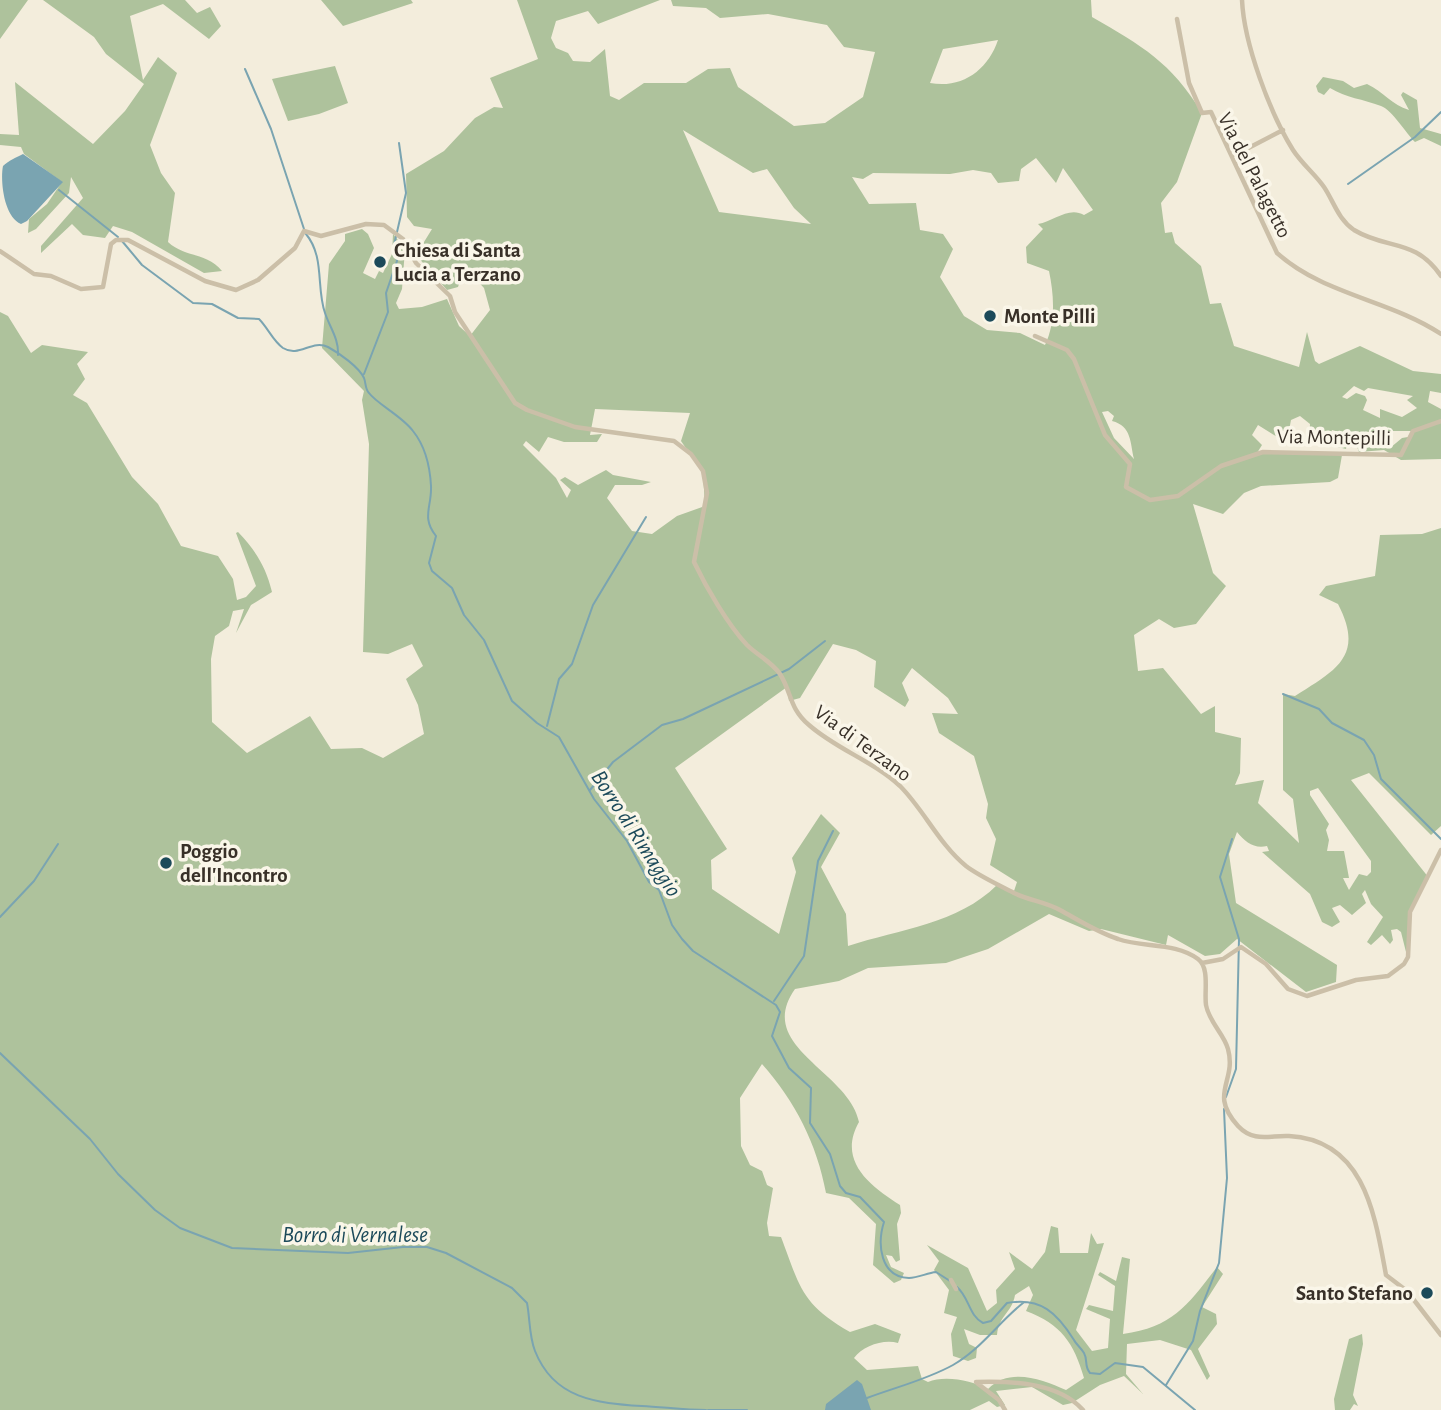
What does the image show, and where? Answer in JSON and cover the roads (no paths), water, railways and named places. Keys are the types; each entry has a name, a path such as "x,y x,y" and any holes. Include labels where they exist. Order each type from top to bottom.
{"street":[{"path":"1242,0 1246,38 1293,150 1326,189 1346,223 1363,234 1416,251 1433,265 1441,276"},
{"name":"Via del Palagetto","path":"1177,19 1189,83 1202,113 1211,112 1277,253 1293,267 1344,293 1417,321 1441,334"},
{"path":"1233,156 1283,130"},
{"name":"Via di Terzano","path":"0,251 34,274 51,276 80,289 103,287 111,244 116,240 128,240 205,281 236,290 258,279 295,248 303,231 321,236 374,223 395,232 403,239 416,263 450,296 456,312 515,403 575,428 674,441 691,454 703,471 707,493 694,562 746,643 782,677 794,710 809,725 898,785 942,840 973,871 1015,894 1058,908 1096,930 1122,941 1173,948 1197,958 1202,963"},
{"name":"Via Montepilli","path":"1035,336 1067,350 1074,359 1105,435 1130,464 1126,487 1150,500 1178,496 1221,466 1263,452 1401,454 1413,431 1441,421"},
{"path":"1441,850 1410,912 1408,957 1404,964 1388,976 1356,981 1307,996 1288,989 1266,964 1241,947 1223,959 1202,963 1208,1012 1228,1048 1227,1082 1222,1099 1227,1111 1238,1126 1249,1134 1267,1139 1289,1136 1321,1145 1343,1157 1361,1179 1377,1229 1386,1275 1407,1291 1441,1335"},
{"path":"951,1280 956,1289"},
{"path":"1005,1410 999,1400 976,1382 1037,1385 1055,1391 1083,1410"}],"water":[{"path":"23,154 63,182 27,221 21,224 7,207 2,173 5,164"},
{"path":"857,1380 862,1384 871,1410 825,1410 826,1404"}],"waterway":[{"path":"245,69 271,129 304,229"},
{"path":"1348,184 1415,137 1441,112"},
{"path":"364,374 388,312 386,293 397,261 394,245 406,193 399,143"},
{"name":"Borro di Rimaggio","path":"59,190 118,237"},
{"path":"306,234 316,253 322,303 336,339 338,355"},
{"name":"Borro di Rimaggio","path":"122,241 142,265 193,303 212,304 238,318 259,319 283,348 295,351 322,345 338,353 361,374 373,397 413,431 424,450 430,479 428,517 436,536 429,563 432,571 452,588 464,615 484,640 512,701 537,723 559,737 594,799 627,841 649,882 659,890 672,925 682,939 693,951 776,1005 780,1012 772,1036 789,1068 811,1088 810,1123 830,1154 840,1186 846,1193 860,1197 884,1222 881,1249 886,1266 899,1276 912,1278 936,1272 950,1281"},
{"path":"547,726 559,679 572,664 593,605 646,517"},
{"path":"590,790 613,762 662,725 683,719 789,669 825,641"},
{"path":"1283,694 1319,709 1332,723 1364,740 1374,755 1381,779 1441,839"},
{"path":"774,1001 804,956 818,861 833,831"},
{"path":"1226,1097 1236,1069 1239,939 1220,877 1232,839"},
{"path":"0,917 34,881 58,844"},
{"name":"Borro di Vernalese","path":"0,1053 90,1139 118,1174 155,1210 180,1228 232,1248 348,1253 427,1247 446,1253 512,1288 527,1303 535,1351 543,1367 565,1389 609,1403 706,1410"},
{"path":"1166,1385 1193,1341 1200,1311 1219,1263 1227,1178 1224,1109"},
{"name":"Borro di Rimaggio","path":"957,1287 975,1316 983,1323 991,1321 1007,1303 1029,1302 1047,1309 1061,1322 1083,1351 1090,1373 1100,1374 1115,1363 1143,1367 1195,1410"},
{"name":"Borro di Vernalese","path":"867,1398 922,1379 963,1359 1023,1303"},
{"name":"Borro di Vernalese","path":"708,1410 747,1410"}],"place":[{"name":"Chiesa di Santa Lucia a Terzano","path":"380,262"},
{"name":"Monte Pilli","path":"990,316"},
{"name":"Poggio dell'Incontro","path":"166,863"},
{"name":"Santo Stefano","path":"1427,1293"}]}
